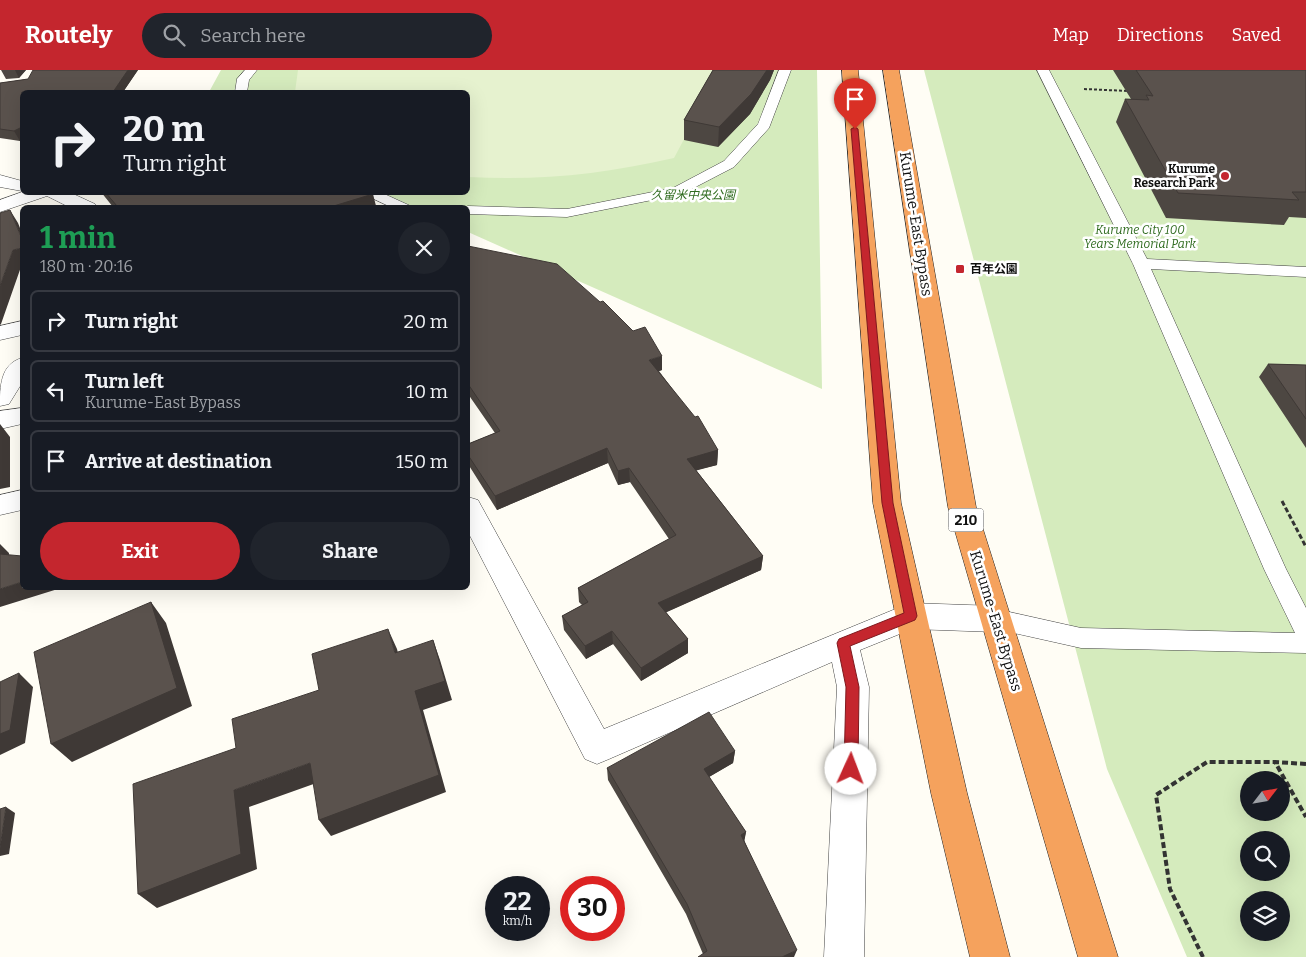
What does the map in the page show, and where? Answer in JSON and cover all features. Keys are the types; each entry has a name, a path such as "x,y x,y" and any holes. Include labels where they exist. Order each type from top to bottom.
{"highway":[{"path":"850,70 887,503 948,794 990,957"},
{"name":"Kurume-East Bypass","path":"891,70 962,507 1098,957"}],"street":[{"path":"0,181 20,186"},
{"path":"0,206 33,195"},
{"path":"60,195 81,205"},
{"path":"0,333 20,328"},
{"path":"0,398 20,369"},
{"path":"0,420 20,416"},
{"path":"0,504 20,500"},
{"path":"470,512 597,748 910,616 996,619"},
{"path":"843,643 853,687 844,957"}],"lane":[{"path":"241,90 243,80 250,70"},
{"path":"470,210 567,213 677,191 729,164 764,125 786,70"},
{"path":"1043,70 1141,264 1275,570 1306,631"},
{"path":"374,195 400,205"},
{"path":"1141,264 1306,272"},
{"path":"996,619 1081,638 1306,643"}],"path":[{"path":"1052,87 1130,91"},
{"path":"1280,497 1306,547"},
{"path":"1203,957 1170,889 1156,795 1207,762 1306,764"},
{"path":"1275,762 1306,817"}],"green space":[{"name":"久留米中央公園","path":"221,70 817,70 822,389 470,233 470,205 408,205 385,195 470,195 470,90 210,90"},
{"path":"298,70 721,70 674,158 597,172 546,177 470,177 470,90 295,90"},
{"name":"Kurume City 100 Years Memorial Park","path":"924,70 1306,70 1306,957 1187,957 1107,769"}],"building":[{"path":"33,70 128,70 114,90 20,90 20,128 14,131 0,129 0,83 28,79"},
{"path":"713,70 767,70 751,94 719,127 684,120"},
{"path":"1136,70 1306,70 1306,192 1292,192 1299,200 1178,193 1125,99 1149,100 1146,95 1153,96"},
{"path":"108,195 370,195 337,205 116,205"},
{"path":"10,210 20,234 20,248 13,250 0,286 0,213"},
{"path":"470,246 557,264 600,302 603,301 633,331 645,327 662,356 649,360 695,417 698,416 718,450 687,459 763,556 658,603 688,639 641,668 612,631 585,646 562,616 588,602 578,588 676,535 629,468 618,471 607,448 495,496 470,458 470,443 500,431 470,387"},
{"path":"1268,364 1306,365 1306,419"},
{"path":"0,554 20,556 20,583 0,589"},
{"path":"151,602 177,688 51,744 34,652"},
{"path":"388,629 395,653 433,640 445,681 415,691 439,775 319,820 310,763 234,790 241,854 138,894 133,784 236,748 232,719 319,690 312,654"},
{"path":"19,673 10,730 0,734 0,682"},
{"path":"709,712 735,751 704,769 746,832 741,835 797,950 782,957 698,957 707,951 687,904 607,768"},
{"path":"6,807 0,848 0,809"}],"place":[{"name":"Kurume Research Park","path":"1225,176"},
{"name":"百年公園","path":"960,269"}],"route":[{"path":"851,769 853,687 843,643 910,616 887,503 855,129"}]}
